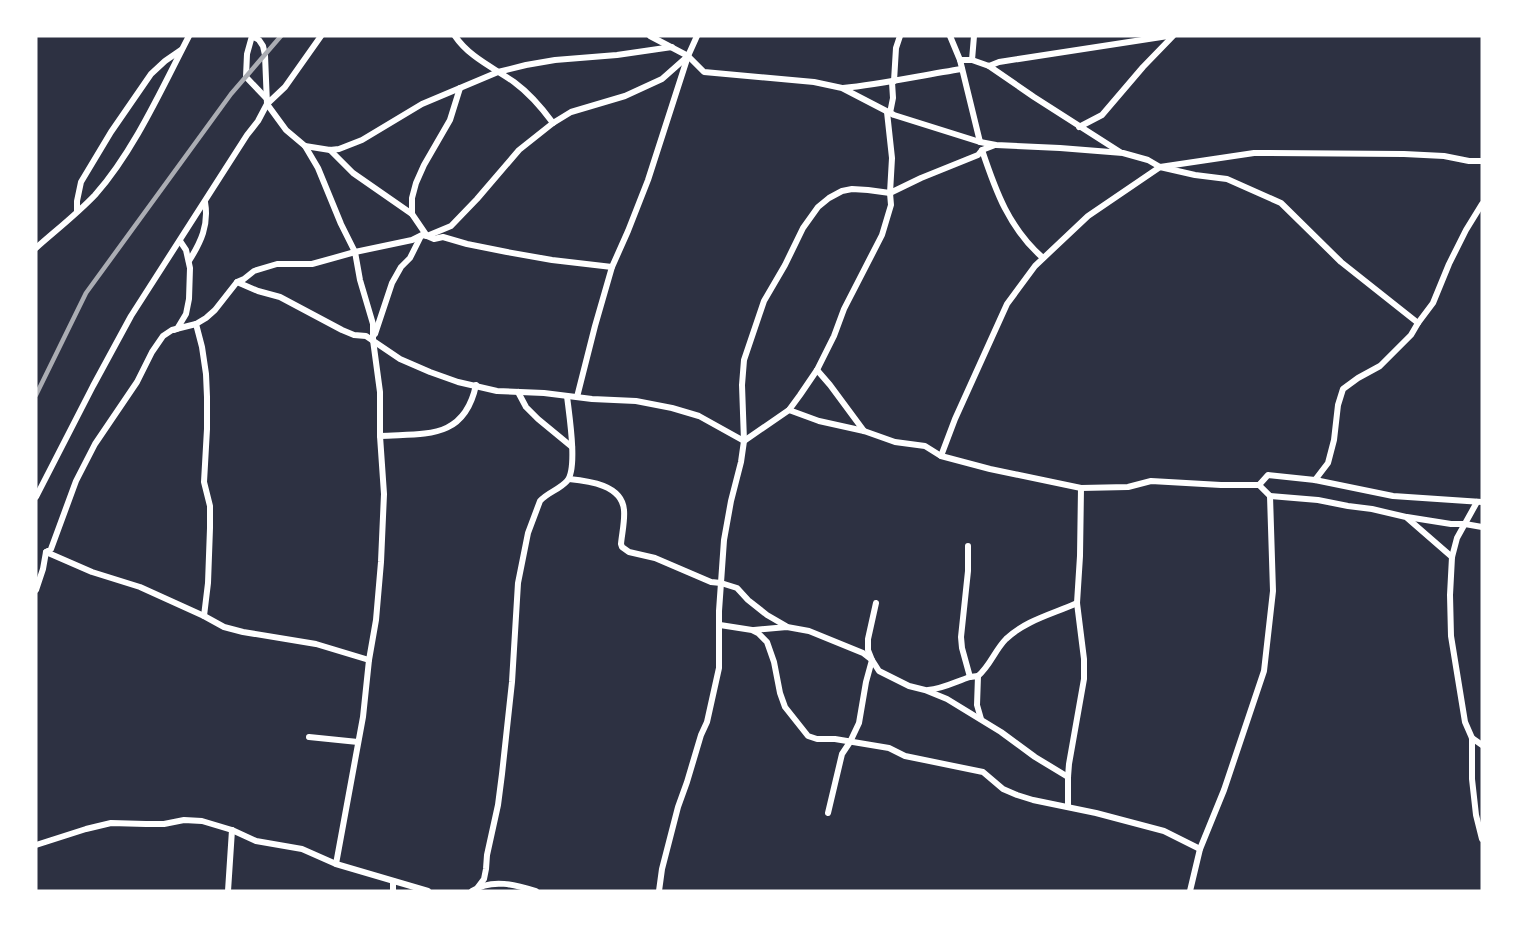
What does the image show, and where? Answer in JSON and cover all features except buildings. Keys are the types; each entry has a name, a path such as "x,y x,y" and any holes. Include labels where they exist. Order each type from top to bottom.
{"street":[{"path":"36,248 94,196 123,159 189,36"},
{"path":"267,102 263,46 252,36 247,54 246,77 286,130 305,146 318,168 355,252 360,280 373,324 380,392 384,494 376,620 363,717 336,864"},
{"path":"36,497 93,386 147,289 258,121 267,102 285,87 321,36"},
{"path":"455,36 468,52 516,84 543,108 553,123"},
{"path":"650,36 688,56 704,72 814,82 842,88 889,112 980,142 1123,153 1148,160 1160,167 1227,179 1281,203 1341,262 1418,323"},
{"path":"577,397 612,267 648,180 688,56 697,36"},
{"path":"744,441 789,410 817,370 844,309 882,235 891,205 892,158 889,112 893,99 896,48 900,36"},
{"path":"950,36 960,60 980,142"},
{"path":"972,60 974,36"},
{"path":"989,66 999,62 1168,36"},
{"path":"1079,127 1102,115 1173,36"},
{"path":"305,146 339,149 362,140 422,104 498,72 555,60 617,55 672,47"},
{"path":"77,211 81,182 121,116 151,74 183,48"},
{"path":"174,330 196,324 206,318 237,282 254,271 277,264 312,264 412,240 451,226 477,200 519,150 553,123 571,112 644,88 662,79 688,56"},
{"path":"960,60 972,60 989,66 1034,98 1123,153"},
{"path":"842,88 893,82 930,73 962,69"},
{"path":"412,214 412,198 416,183 450,120 460,88"},
{"path":"659,891 662,869 678,807 707,722 719,668 719,611 724,540 744,441 742,385 744,360 764,301 803,228 818,207 830,198 842,191 852,189 890,193 996,145"},
{"path":"330,150 353,173 412,214 420,223 425,235 434,239 443,237 530,256 612,267"},
{"path":"982,150 994,186 1013,222 1022,236 1043,258"},
{"path":"941,456 955,419 1007,304 1035,266 1088,216 1160,167 1254,153 1404,154 1482,161"},
{"path":"189,262 204,234 207,213 205,202"},
{"path":"1315,480 1328,463 1343,389 1380,366 1411,335 1433,303 1446,269 1482,204"},
{"path":"373,340 392,283 425,235"},
{"path":"36,590 46,552 51,549 76,481 95,444 137,382 158,343 163,336 177,329 188,307 190,268 186,250 180,240"},
{"path":"237,282 280,297 342,330 354,335 366,336 400,359 458,382 497,391 636,401 672,408 699,416 744,441"},
{"path":"196,324 205,365 207,429 204,482 210,506 208,583 204,616"},
{"path":"817,370 864,431"},
{"path":"380,436 421,435 451,426 465,414 473,398 476,385"},
{"path":"518,392 526,406 538,419 573,447"},
{"path":"476,890 484,879 498,805 512,682 518,584 528,534 540,501 570,479 572,471 573,447 567,396"},
{"path":"789,410 895,442 925,446 941,456 1081,488 1128,487 1151,481 1259,486 1270,496 1318,500 1407,517 1482,527"},
{"path":"1259,486 1268,475 1315,480 1393,496 1480,502"},
{"path":"570,479 594,483 611,490 620,497 624,508 622,548 667,562 711,582 737,588 766,615 786,627"},
{"path":"1068,807 1068,777 1084,679 1077,603 1081,488"},
{"path":"1190,891 1200,849 1224,790 1264,671 1273,591 1270,496"},
{"path":"1480,502 1457,538 1452,558 1451,636 1465,722 1472,738 1472,779 1476,815 1482,839"},
{"path":"1407,517 1452,558"},
{"path":"968,546 968,571 961,637 962,648 974,677 981,719"},
{"path":"46,552 92,572 140,587 224,627 316,644 369,660"},
{"path":"876,603 868,639 868,650 879,671 909,686 947,699 1068,777"},
{"path":"925,690 935,690 983,672 1006,640 1020,628 1077,603"},
{"path":"720,625 752,630 786,627 809,631 863,653 872,660"},
{"path":"752,630 767,642 785,707 808,736 889,748 905,756 984,772 1003,789 1010,792 1033,800 1096,813 1164,831 1200,849"},
{"path":"828,813 842,754 859,723 872,660"},
{"path":"309,737 358,742"},
{"path":"1472,738 1482,745"},
{"path":"36,845 111,823 164,824 184,820 202,821 232,830 256,841 302,849 336,864 428,891"},
{"path":"228,891 232,830"},
{"path":"393,881 393,891"},
{"path":"476,890 505,883 536,891"}],"railway":[{"path":"36,395 86,293 231,94 281,36"}]}
